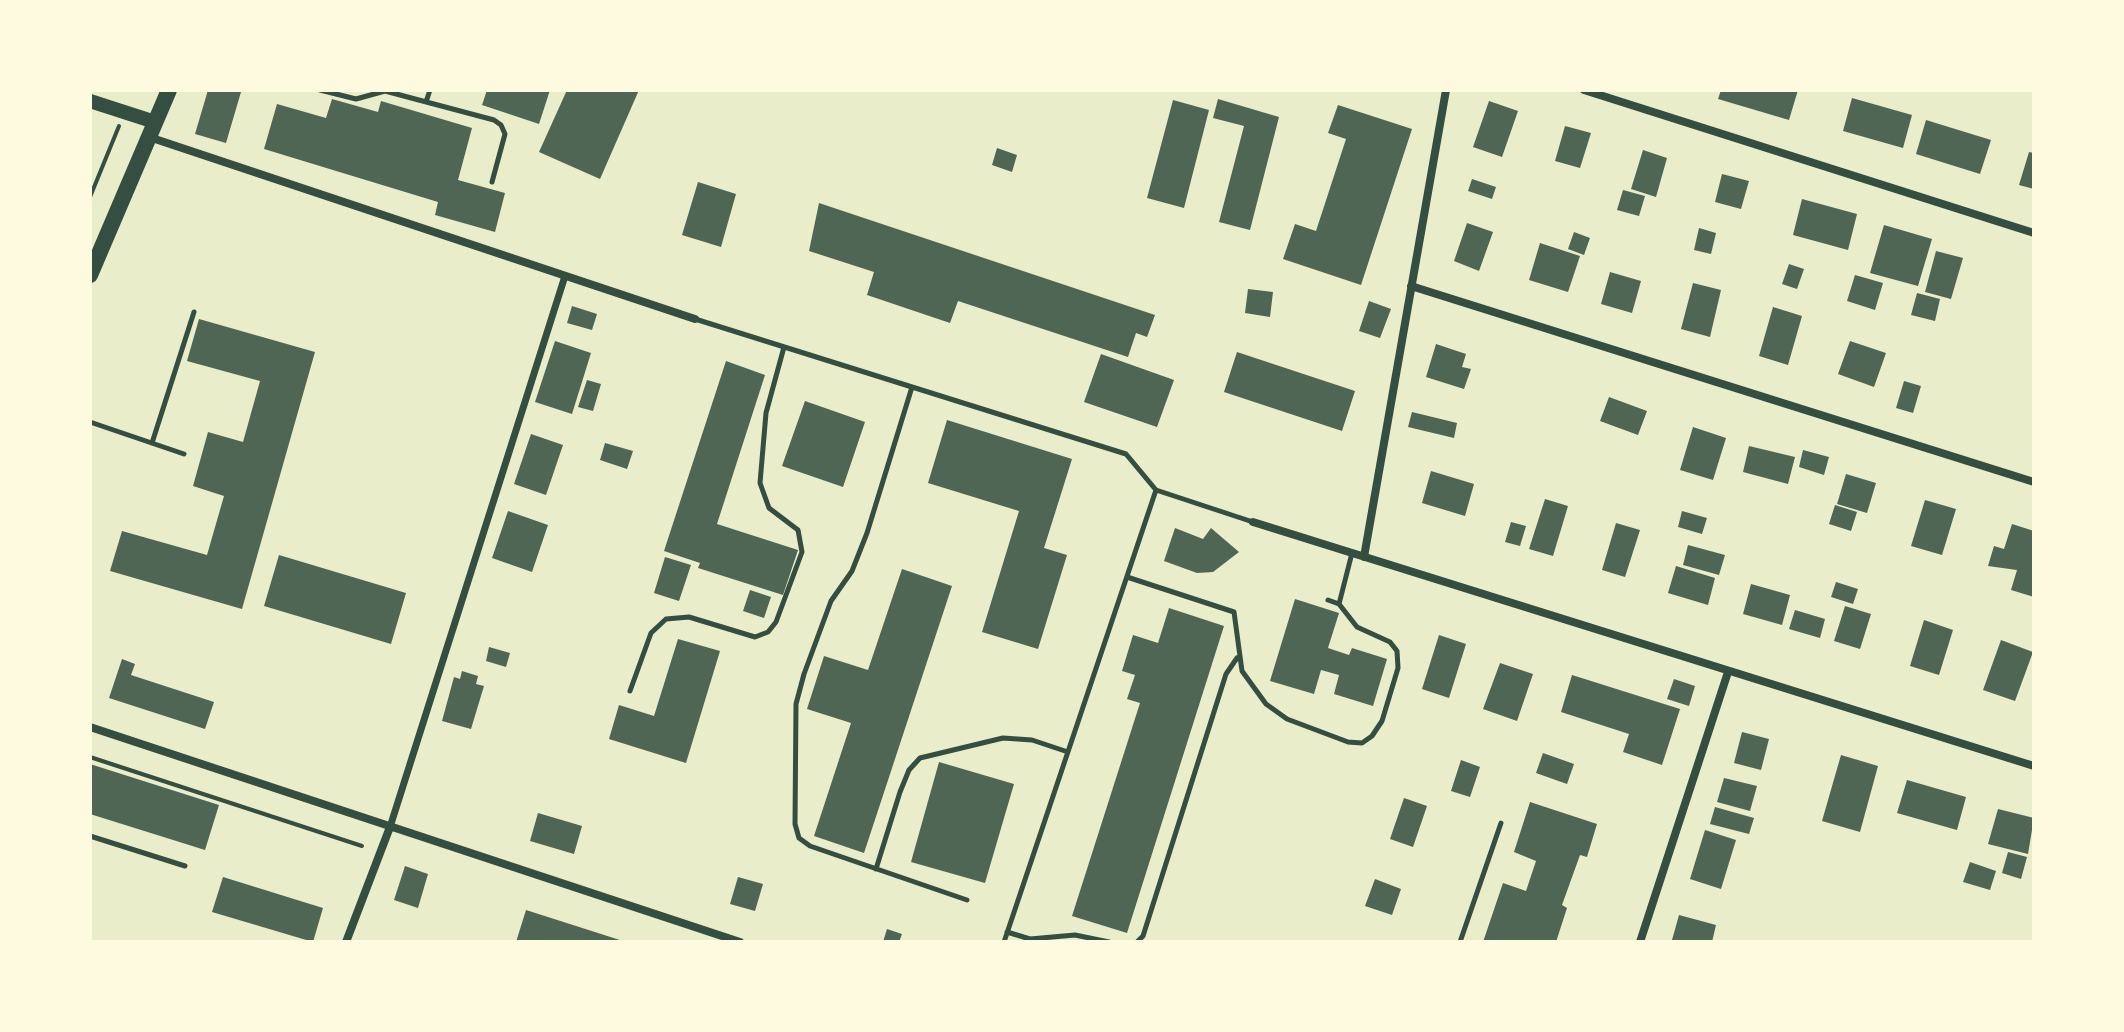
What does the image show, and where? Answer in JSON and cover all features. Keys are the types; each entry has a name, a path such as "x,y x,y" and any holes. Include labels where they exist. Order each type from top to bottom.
{"main road":[{"path":"90,275 169,90"}],"street":[{"path":"1364,557 1446,90"},
{"path":"1584,90 1607,94 2034,233"},
{"path":"90,101 124,112 152,130 695,319"},
{"path":"346,942 390,827 565,276"},
{"path":"1411,286 2034,482"},
{"path":"1253,522 2034,766"},
{"path":"1640,942 1728,672"},
{"path":"90,727 740,942"}],"lane":[{"path":"320,90 356,99 385,91 501,125 504,145 492,182"},
{"path":"426,102 430,90"},
{"path":"152,443 194,312"},
{"path":"695,319 1126,454 1156,490 1253,522"},
{"path":"630,691 651,633 666,619 689,617 755,637 768,632 776,622 802,552 798,530 769,508 760,483 766,413 784,347"},
{"path":"912,387 867,533 852,571 831,601 796,704 795,824 799,838 876,869 967,900"},
{"path":"90,422 184,454"},
{"path":"1004,942 1156,490"},
{"path":"1339,604 1352,553"},
{"path":"1127,577 1234,612 1238,657 1249,686 1287,719 1348,742 1362,743 1372,736 1382,721 1398,668 1397,651 1390,642 1357,627 1339,604 1328,600"},
{"path":"1137,942 1143,936 1226,674 1238,657"},
{"path":"876,869 900,792 909,770 920,758 1003,738 1032,740 1068,752"},
{"path":"1460,942 1501,823"},
{"path":"90,836 185,866"},
{"path":"1007,932 1030,939 1075,935 1109,942"}],"path":[{"path":"90,197 124,112"},
{"path":"90,757 362,846"}],"building":[{"path":"208,90 241,92 226,143 195,134"},
{"path":"487,90 550,90 539,124 482,105"},
{"path":"567,90 639,90 600,179 539,152"},
{"path":"1721,90 1798,90 1789,120 1718,99"},
{"path":"1852,98 1912,115 1903,148 1843,131"},
{"path":"332,99 378,112 381,101 472,128 458,180 505,193 495,232 435,215 438,202 264,149 277,104 326,118"},
{"path":"1218,99 1279,117 1250,230 1219,222 1244,126 1213,118"},
{"path":"1173,100 1209,110 1184,208 1147,198"},
{"path":"1489,101 1518,111 1502,157 1473,147"},
{"path":"1338,105 1412,129 1361,285 1283,259 1295,224 1316,231 1346,139 1328,133"},
{"path":"1926,120 1991,140 1980,174 1916,154"},
{"path":"1565,126 1591,133 1580,168 1555,161"},
{"path":"997,148 1017,155 1012,172 992,165"},
{"path":"1643,150 1667,158 1656,197 1631,189"},
{"path":"2029,152 2034,153 2034,189 2019,185"},
{"path":"1722,174 1749,181 1741,209 1715,202"},
{"path":"1472,179 1496,187 1492,199 1468,191"},
{"path":"698,182 736,194 721,247 682,235"},
{"path":"1623,190 1645,196 1639,216 1617,210"},
{"path":"1802,199 1857,214 1848,250 1793,235"},
{"path":"819,203 1155,315 1147,337 1136,333 1128,357 958,301 950,323 867,295 874,272 809,251"},
{"path":"1467,223 1493,232 1479,271 1454,261"},
{"path":"1884,225 1932,239 1918,286 1870,273"},
{"path":"1699,228 1716,233 1711,254 1694,250"},
{"path":"1574,232 1590,238 1584,255 1568,249"},
{"path":"1540,243 1580,256 1568,292 1529,280"},
{"path":"1936,251 1963,258 1951,299 1925,292"},
{"path":"1789,264 1804,269 1797,289 1782,284"},
{"path":"1610,272 1641,281 1632,313 1601,304"},
{"path":"1855,275 1883,283 1875,310 1847,301"},
{"path":"1693,283 1721,290 1710,337 1681,329"},
{"path":"1248,289 1273,292 1270,317 1245,313"},
{"path":"1917,293 1940,299 1935,321 1911,315"},
{"path":"1369,301 1391,309 1380,338 1359,331"},
{"path":"572,306 597,314 592,330 567,323"},
{"path":"1773,307 1802,316 1788,365 1759,356"},
{"path":"199,319 315,352 242,609 110,571 122,531 207,555 224,496 193,486 208,432 243,442 260,381 187,361"},
{"path":"555,341 591,353 572,414 535,402"},
{"path":"1850,341 1886,353 1874,387 1838,374"},
{"path":"1436,344 1466,354 1462,367 1471,369 1464,389 1426,377"},
{"path":"1237,352 1355,391 1342,431 1224,392"},
{"path":"1101,354 1174,380 1157,427 1084,402"},
{"path":"726,361 765,375 717,524 798,550 783,595 698,568 700,563 664,551"},
{"path":"587,380 601,384 593,411 578,407"},
{"path":"1904,381 1921,386 1913,413 1896,408"},
{"path":"1609,397 1647,411 1638,435 1600,421"},
{"path":"805,401 865,422 843,487 782,466"},
{"path":"1412,412 1457,423 1454,438 1408,427"},
{"path":"947,420 1072,459 1044,548 1067,555 1038,649 982,632 1019,511 928,483"},
{"path":"1693,427 1726,438 1713,480 1680,470"},
{"path":"531,434 563,445 546,495 514,484"},
{"path":"605,443 633,451 627,469 600,460"},
{"path":"1749,446 1795,457 1788,484 1743,472"},
{"path":"1803,450 1829,457 1824,475 1799,467"},
{"path":"1431,471 1474,484 1465,516 1422,503"},
{"path":"1846,474 1876,483 1867,513 1837,504"},
{"path":"1545,499 1568,506 1553,556 1529,549"},
{"path":"1925,500 1956,509 1942,555 1911,546"},
{"path":"1835,505 1857,512 1851,531 1829,524"},
{"path":"508,511 548,525 532,572 492,558"},
{"path":"1682,511 1707,518 1702,534 1678,527"},
{"path":"1511,522 1526,526 1520,546 1505,542"},
{"path":"1616,523 1640,530 1625,577 1602,570"},
{"path":"2012,524 2034,531 2034,597 2011,590 2017,570 1988,566 1994,546 2004,549"},
{"path":"1175,528 1203,539 1211,528 1239,552 1213,572 1197,573 1164,561"},
{"path":"1688,545 1725,555 1719,575 1683,565"},
{"path":"279,555 406,593 391,644 264,606"},
{"path":"665,557 691,565 679,601 654,593"},
{"path":"1676,566 1715,578 1708,605 1668,593"},
{"path":"902,569 952,586 864,853 814,836 851,723 807,709 824,656 868,670"},
{"path":"1836,582 1858,589 1853,604 1831,597"},
{"path":"1751,584 1790,595 1782,625 1743,614"},
{"path":"750,590 771,597 764,618 743,611"},
{"path":"1295,599 1339,613 1328,648 1349,655 1352,648 1387,659 1373,706 1334,694 1339,675 1321,670 1314,694 1270,681"},
{"path":"1845,606 1871,614 1860,649 1834,641"},
{"path":"1169,608 1224,626 1127,933 1072,916 1140,703 1127,699 1135,675 1122,671 1133,635 1158,643"},
{"path":"1795,610 1825,619 1820,638 1789,629"},
{"path":"1924,620 1953,630 1939,675 1910,666"},
{"path":"1439,635 1466,644 1449,698 1422,689"},
{"path":"678,639 720,651 686,763 609,739 619,705 654,716"},
{"path":"2001,640 2033,652 2015,701 1983,690"},
{"path":"489,647 510,653 506,667 486,661"},
{"path":"122,659 135,664 131,675 214,702 205,729 109,698"},
{"path":"1500,663 1533,674 1517,721 1483,709"},
{"path":"462,671 478,676 476,684 484,686 471,729 442,721 454,677 460,679"},
{"path":"1572,675 1680,709 1662,765 1623,752 1629,734 1561,712"},
{"path":"1674,679 1695,686 1689,706 1667,699"},
{"path":"1742,732 1769,739 1761,770 1734,763"},
{"path":"1543,753 1574,764 1567,784 1536,773"},
{"path":"1841,755 1878,766 1860,832 1822,821"},
{"path":"1461,760 1480,767 1470,797 1451,791"},
{"path":"939,762 1014,784 985,883 911,862"},
{"path":"90,764 219,805 205,850 90,814"},
{"path":"1724,778 1757,786 1750,811 1717,802"},
{"path":"1907,780 1966,797 1957,830 1897,813"},
{"path":"1404,798 1427,806 1413,847 1390,839"},
{"path":"1530,802 1597,824 1587,857 1580,855 1562,905 1567,908 1556,942 1483,942 1503,883 1526,891 1536,861 1514,852"},
{"path":"1715,807 1754,818 1749,834 1710,824"},
{"path":"1998,809 2034,818 2028,854 1988,844"},
{"path":"538,813 582,826 574,854 530,841"},
{"path":"1705,830 1736,840 1721,889 1690,879"},
{"path":"2008,852 2027,857 2021,879 2002,873"},
{"path":"1970,862 1996,871 1990,890 1963,882"},
{"path":"405,866 428,874 418,908 394,900"},
{"path":"223,877 323,908 313,942 212,912"},
{"path":"738,877 763,884 755,911 730,904"},
{"path":"1375,879 1401,889 1392,915 1365,906"},
{"path":"526,910 623,941 623,942 516,942"},
{"path":"1679,915 1716,925 1712,942 1672,940"},
{"path":"887,929 902,934 899,942 883,942"}]}
